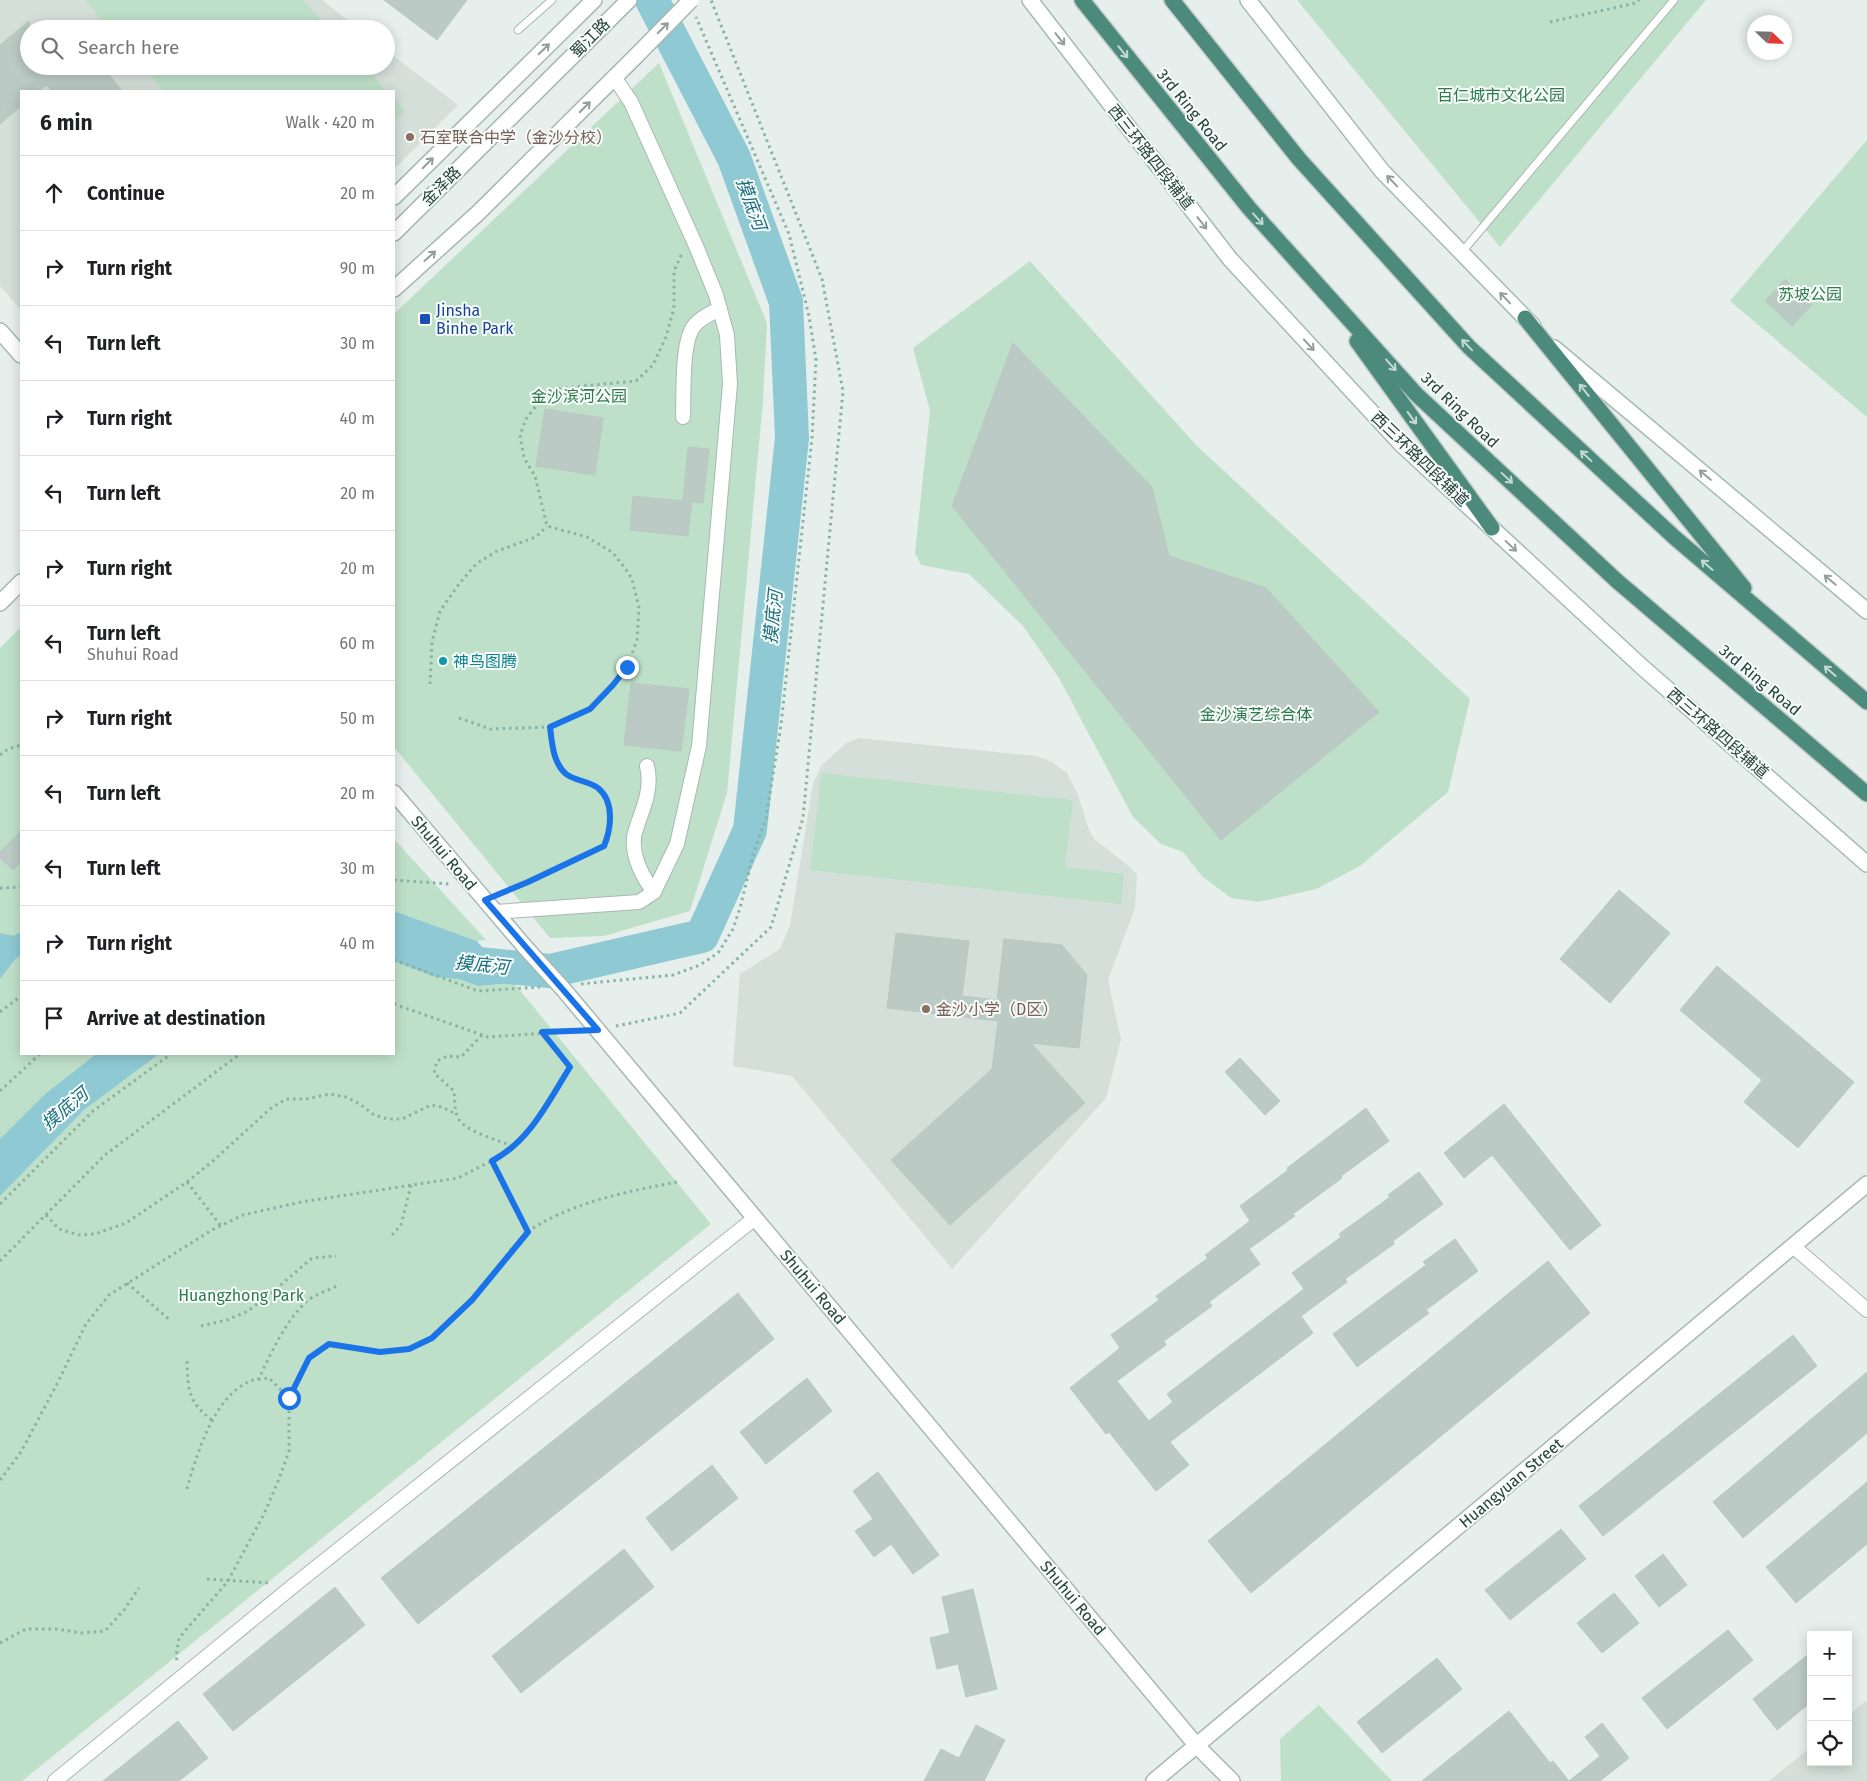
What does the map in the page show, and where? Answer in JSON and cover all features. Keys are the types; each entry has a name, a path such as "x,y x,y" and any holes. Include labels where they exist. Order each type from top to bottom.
{"highway":[{"name":"3rd Ring Road","path":"1082,0 1249,208 1416,394 1617,581 1867,794"},
{"path":"1172,0 1299,159 1469,347 1674,537 1867,702"},
{"path":"1312,279 1492,528"},
{"path":"1525,318 1769,618"}],"street":[{"path":"395,196 594,0"},
{"name":"蜀江路","path":"552,76 629,0"},
{"path":"395,288 478,213 691,0"},
{"name":"西三环路四段辅道","path":"1030,0 1230,259 1401,444 1641,666 1867,864"},
{"path":"1248,0 1382,171 1555,348 1867,611"},
{"name":"金泽路","path":"395,232 552,76"},
{"path":"490,906 639,902 654,892 677,844 699,746 730,384 727,335 720,309 696,246 631,102 614,77"},
{"path":"683,418 686,343 694,326 706,316 720,309"},
{"path":"0,331 20,354"},
{"path":"0,603 20,583"},
{"path":"647,766 650,778 647,797 634,839 637,860 644,878 654,892"},
{"name":"Shuhui Road","path":"395,794 524,947 598,1030 1197,1746 1232,1781"},
{"name":"Huangyuan Street","path":"1154,1781 1867,1184"},
{"path":"55,1781 293,1586 755,1218"},
{"path":"1794,1247 1867,1310"}],"lane":[{"path":"518,30 552,0"},
{"path":"1461,252 1674,0"}],"path":[{"path":"395,1004 488,1037 542,1032 598,1030 680,1013 771,927 803,818 843,391 822,279 711,0"},
{"path":"1550,22 1636,3 1638,0"},
{"path":"547,526 535,476 524,458 520,435 526,419 543,397 561,388 636,381 653,365 666,337 674,308 674,271 681,254 696,246"},
{"path":"430,684 432,642 440,611 459,584 476,564 497,551 536,537 547,526"},
{"path":"460,718 490,729 550,727 590,709 627,667 637,640 639,608 632,580 612,552 588,537 547,526"},
{"path":"490,906 536,879 604,846 609,834 610,810 604,796 599,788 567,775 557,760 550,727"},
{"path":"0,755 8,749 20,745"},
{"path":"395,880 472,886"},
{"path":"0,888 20,887"},
{"path":"0,1012 20,997"},
{"path":"0,1480 21,1452 86,1324 109,1295 194,1240 243,1215 301,1202 458,1178 503,1156 532,1129 570,1067 542,1032"},
{"path":"482,1036 461,1057 447,1056 437,1061 434,1073 454,1091 456,1114 459,1120 470,1129 513,1146"},
{"path":"0,1091 39,1055"},
{"path":"0,1204 93,1110 170,1055"},
{"path":"0,1261 106,1155 239,1055"},
{"path":"46,1215 59,1230 79,1235 95,1234 126,1223 188,1182 270,1109 286,1099 306,1099 330,1094 346,1097 360,1104 374,1115 388,1119 402,1119 431,1104 456,1114"},
{"path":"492,1161 528,1232"},
{"path":"188,1182 221,1226"},
{"path":"182,1677 176,1657 179,1638 228,1581 268,1505 288,1452 289,1398 309,1358 329,1344 380,1352 409,1349 432,1338 472,1300 528,1232 557,1216 600,1199 677,1182"},
{"path":"392,1236 400,1225 411,1185"},
{"path":"201,1326 227,1320 248,1311 312,1258 336,1256"},
{"path":"127,1283 171,1321"},
{"path":"258,1380 274,1349 306,1301 337,1286"},
{"path":"187,1361 190,1395 198,1409 213,1421"},
{"path":"186,1492 197,1458 213,1421 228,1396 248,1382 268,1378 289,1398"},
{"path":"207,1579 268,1582 293,1586"},
{"path":"0,1643 26,1629 56,1629 82,1633 105,1631 124,1610 139,1588"}],"shaded area":[{"name":"石室联合中学（金沙分校）","path":"0,0 322,0 348,20 20,20 20,75 395,75 395,57 458,105 395,168 395,90 20,90 20,309 0,286"},
{"name":"金沙小学（D区）","path":"859,738 1036,756 1052,762 1067,773 1078,795 1089,830 1095,840 1137,874 1135,908 1108,980 1121,1039 1106,1098 952,1269 792,1076 733,1066 740,974 780,949 790,925 813,784 821,766 846,743"},
{"path":"1867,1700 1867,1781 1769,1781 1807,1750 1807,1766 1852,1766 1852,1713"}],"green space":[{"path":"85,0 303,0 321,20 102,20"},
{"name":"百仁城市文化公园","path":"1297,0 1706,0 1500,247"},
{"name":"金沙滨河公园","path":"659,63 767,323 763,401 727,793 690,911 604,936 550,938 395,748 395,313"},
{"path":"150,75 372,75 385,90 162,90"},
{"path":"395,100 405,111 395,120"},
{"name":"苏坡公园","path":"1867,140 1867,417 1730,301"},
{"name":"金沙演艺综合体","path":"1030,261 1196,445 1470,699 1448,792 1360,866 1316,889 1259,902 1231,898 1202,876 1183,852 1161,844 1133,817 1059,678 1023,626 969,574 921,565 915,553 930,411 913,348"},
{"path":"20,628 20,1055 95,1055 45,1094 0,1139 0,648"},
{"path":"821,773 1073,800 1065,867 1124,874 1121,904 810,870"},
{"path":"395,840 486,940 477,941 395,911"},
{"name":"Huangzhong Park","path":"395,952 478,986 514,983 711,1224 22,1781 0,1781 0,1196 84,1110 158,1055 395,1055"},
{"path":"1319,1705 1392,1781 1281,1781 1280,1739"}],"water":[{"path":"395,911 477,941 514,983 478,986 395,952"},
{"path":"0,933 14,936 20,933 20,956 16,958 0,979"},
{"path":"95,1055 158,1055 84,1110 0,1196 0,1139 45,1094"}],"building":[{"path":"384,0 467,0 437,40"},
{"path":"20,28 20,75 109,75 121,90 51,90 46,85 40,90 20,90 20,107 0,124 0,45"},
{"path":"1785,279 1812,305 1792,326 1765,301"},
{"path":"1013,343 1152,487 1169,556 1266,588 1379,712 1221,840 952,506"},
{"path":"545,409 603,418 595,475 536,466"},
{"path":"688,447 709,449 703,503 692,502 688,536 630,530 633,496 683,501"},
{"path":"631,683 689,689 681,751 624,745"},
{"path":"20,832 20,863 13,870 0,858 0,852"},
{"path":"1619,890 1670,933 1610,1003 1560,959"},
{"path":"896,933 969,941 962,996 997,1000 1004,939 1062,945 1087,975 1079,1048 1031,1043 1085,1103 950,1225 891,1160 992,1069 998,1021 887,1008"},
{"path":"1717,966 1854,1082 1798,1148 1744,1102 1762,1080 1680,1010"},
{"path":"1240,1058 1280,1101 1265,1115 1225,1072"},
{"path":"1504,1104 1601,1225 1570,1250 1492,1155 1464,1178 1444,1153"},
{"path":"1366,1108 1389,1141 1293,1214 1295,1216 1249,1249 1260,1264 1209,1302 1212,1306 1164,1341 1166,1345 1117,1381 1149,1421 1173,1402 1167,1394 1304,1289 1292,1273 1341,1237 1339,1234 1390,1197 1388,1195 1419,1172 1443,1204 1393,1241 1394,1244 1345,1279 1347,1282 1301,1316 1313,1333 1170,1442 1189,1465 1156,1491 1109,1432 1106,1434 1070,1388 1120,1348 1111,1335 1159,1300 1156,1296 1208,1258 1205,1255 1250,1221 1240,1206"},
{"path":"1455,1239 1478,1271 1426,1310 1429,1313 1357,1367 1333,1334 1426,1265 1423,1262"},
{"path":"1548,1261 1590,1313 1251,1593 1208,1541"},
{"path":"738,1293 774,1339 418,1624 381,1578"},
{"path":"1793,1335 1817,1366 1603,1536 1579,1506"},
{"path":"1867,1372 1867,1433 1743,1538 1713,1502"},
{"path":"807,1378 832,1411 766,1464 740,1432"},
{"path":"712,1465 738,1498 672,1551 646,1518"},
{"path":"878,1472 939,1555 913,1574 891,1544 874,1557 855,1531 873,1519 853,1491"},
{"path":"1867,1482 1867,1544 1796,1603 1766,1567"},
{"path":"1561,1529 1586,1559 1510,1620 1485,1590"},
{"path":"624,1549 654,1587 521,1693 492,1656"},
{"path":"1663,1554 1687,1585 1659,1607 1635,1576"},
{"path":"335,1587 365,1625 233,1731 203,1694"},
{"path":"973,1589 997,1689 966,1697 958,1664 937,1669 930,1638 950,1633 942,1597"},
{"path":"1614,1593 1639,1623 1602,1653 1577,1623"},
{"path":"1728,1630 1753,1660 1667,1729 1642,1698"},
{"path":"1807,1655 1807,1705 1777,1730 1753,1699"},
{"path":"1437,1658 1462,1689 1382,1753 1357,1722"},
{"path":"1509,1711 1550,1763 1553,1761 1569,1781 1422,1781"},
{"path":"178,1721 208,1758 179,1781 103,1781"},
{"path":"1602,1723 1629,1758 1600,1781 1569,1781 1600,1756 1585,1737"},
{"path":"976,1725 1005,1740 984,1781 924,1781 941,1749 959,1758"}],"waterway":[{"name":"摸底河","path":"395,943 438,960 550,971 702,936 750,830 792,438 786,302 734,158 652,0"}],"place":[{"name":"石室联合中学（金沙分校）","path":"410,137"},
{"name":"Jinsha Binhe Park","path":"425,319"},
{"name":"神鸟图腾","path":"443,661"},
{"name":"金沙小学（D区）","path":"926,1009"}],"route":[{"path":"289,1398 309,1358 329,1344 380,1352 409,1349 432,1338 472,1300 528,1232 492,1161 503,1156 532,1129 570,1067 542,1032 598,1030 485,900 558,869 604,846 611,822 610,810 604,796 599,788 567,775 557,760 552,744 550,727 590,709 627,667"}]}
